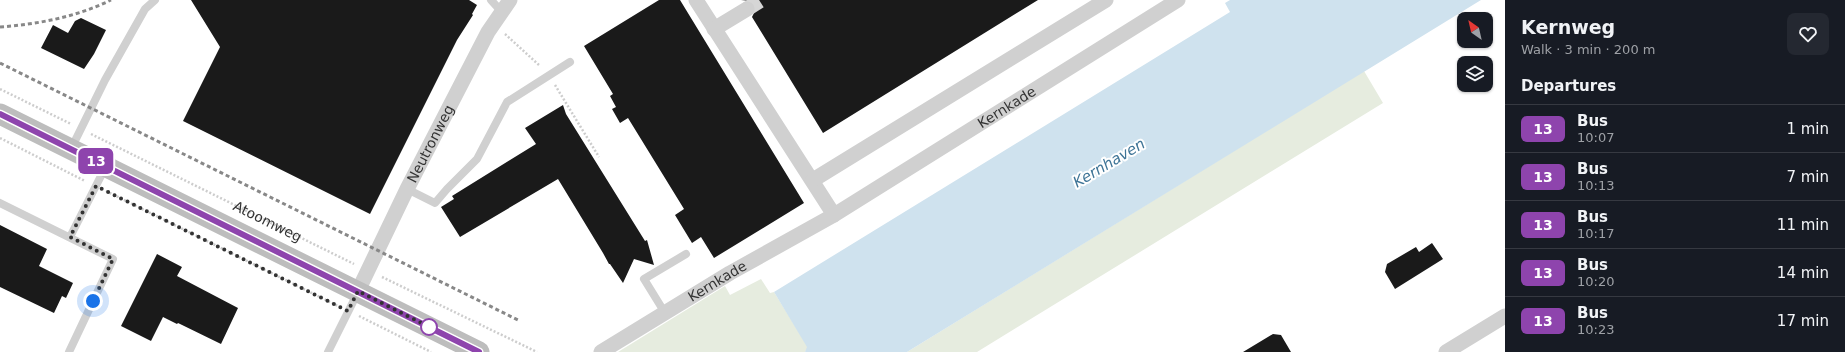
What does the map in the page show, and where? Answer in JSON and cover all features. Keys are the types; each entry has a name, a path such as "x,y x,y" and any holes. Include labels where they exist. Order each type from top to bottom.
{"street":[{"path":"696,0 813,180 834,215"},
{"path":"813,180 1106,0"},
{"name":"Kernkade","path":"601,352 730,273 834,215 1178,0"},
{"name":"Neutronweg","path":"358,291 407,189 488,32 506,6"},
{"path":"714,29 746,9"},
{"name":"Atoomweg","path":"0,114 358,291 467,349"},
{"path":"1446,352 1505,316"}],"lane":[{"path":"71,149 105,80 146,9 154,0"},
{"path":"492,0 506,6"},
{"path":"407,189 436,203 446,189 477,159 506,102 570,62"},
{"path":"70,237 106,166"},
{"path":"0,203 113,259 69,352"},
{"path":"665,313 644,279 686,254"},
{"path":"328,352 358,291"}],"path":[{"name":"Atoomweg","path":"0,89 537,352"},
{"path":"0,138 431,352"}],"shaded area":[{"path":"1364,71 1383,103 977,352 907,352"},
{"path":"761,279 770,293 774,292 808,347 805,352 618,352 725,286 730,295"}],"water":[{"name":"Kernhaven","path":"1230,0 1481,0 1461,12 1457,12 1457,15 907,352 805,352 807,347 774,292 1230,12 1225,3"}],"building":[{"path":"191,0 469,0 477,5 472,14 473,15 457,40 370,214 183,121 220,47"},
{"path":"659,0 680,0 804,203 714,258 701,237 692,243 675,215 684,209 628,118 620,123 612,109 616,107 610,96 613,94 584,46"},
{"path":"741,0 1038,0 823,133 752,17 756,9 754,4 751,1"},
{"path":"81,18 106,30 94,54 84,69 41,48 53,25 68,33 75,21"},
{"path":"563,105 566,114 645,241 647,240 654,265 634,259 623,283 609,264 558,179 460,237 441,207 454,199 452,196 536,144 525,128"},
{"path":"0,225 47,249 39,266 73,283 66,298 62,296 54,313 0,287"},
{"path":"1432,243 1443,259 1395,289 1385,272 1387,264 1416,247 1419,252"},
{"path":"157,254 182,267 177,276 238,308 221,344 163,317 151,341 121,326"},
{"path":"1273,334 1281,335 1291,352 1243,352"}],"tunnel":[{"path":"747,9 761,0"}],"railway":[{"path":"0,27 57,19 84,11 111,0"},
{"path":"0,63 520,321"}],"bus line":[{"name":"13","path":"0,114 479,352"}],"route":[{"path":"93,301 113,259 70,237 96,186 348,311 358,291 429,327"}]}
